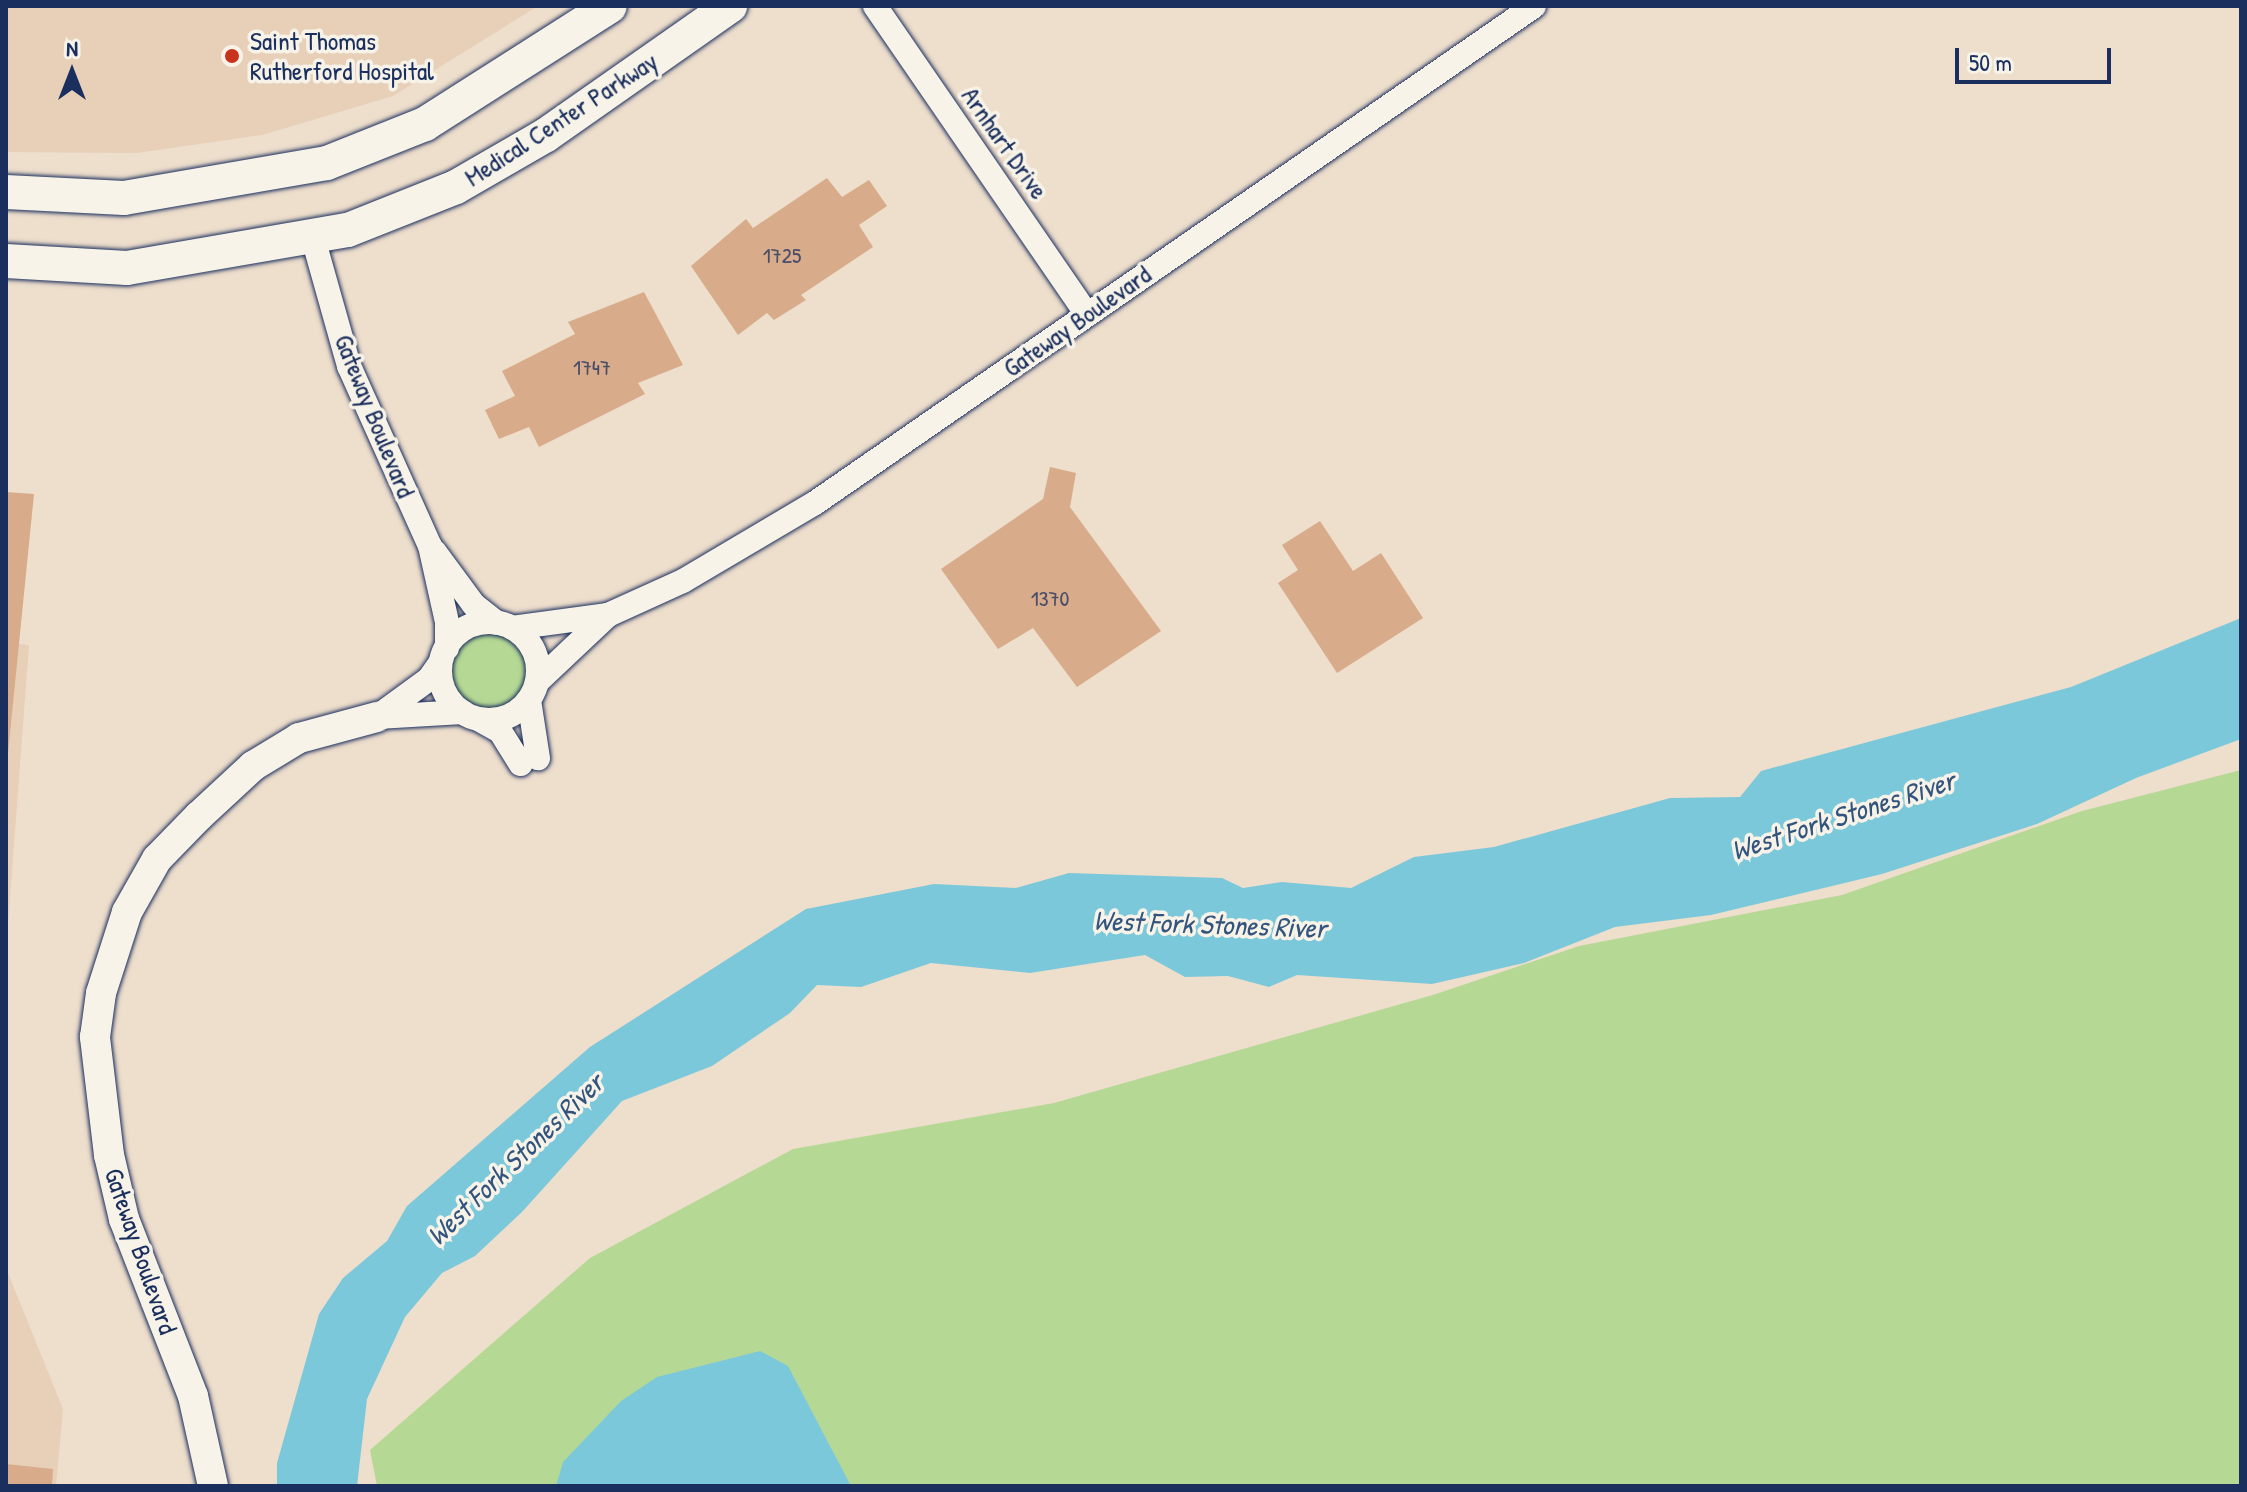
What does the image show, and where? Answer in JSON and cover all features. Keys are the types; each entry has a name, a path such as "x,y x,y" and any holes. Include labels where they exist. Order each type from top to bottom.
{"main road":[{"path":"6,192 124,198 327,163 425,124 610,6"},
{"name":"Medical Center Parkway","path":"6,261 127,268 313,238 456,187 546,135 730,6"}],"street":[{"name":"Arnhart Drive","path":"875,6 1087,314"},
{"name":"Gateway Boulevard","path":"608,615 683,581 815,503 1534,6"},
{"name":"Gateway Boulevard","path":"313,238 349,366 430,546"},
{"path":"430,546 474,605 505,625 534,650 530,761 500,731 471,716 442,686 447,622 430,546"},
{"path":"377,717 429,679 468,625 505,625 608,615"},
{"path":"377,717 508,717 608,615"},
{"name":"Gateway Boulevard","path":"213,1486 193,1396 124,1219 109,1155 95,1037 101,993 127,912 157,859 199,816 253,766 299,738 377,717"}],"shaded area":[{"name":"Saint Thomas Rutherford Hospital","path":"6,6 538,6 393,96 262,135 137,153 6,152"},
{"path":"6,643 29,645 6,951"},
{"path":"6,1268 63,1409 56,1486 6,1486"}],"green space":[{"path":"480,632 496,632 510,638 521,649 527,671 521,693 510,704 496,710 480,710 466,704 455,693 449,679 449,663 455,649 466,638"},
{"path":"2241,770 2241,1486 377,1486 370,1450 590,1258 793,1149 1054,1103 1436,994 1579,946 1842,895 2082,811"}],"water":[{"name":"West Fork Stones River","path":"2241,618 2241,739 2136,778 2037,824 1882,874 1711,915 1615,927 1524,963 1432,984 1297,975 1269,987 1228,976 1185,977 1145,955 1030,973 931,963 861,987 817,985 790,1013 712,1066 622,1101 522,1212 475,1256 442,1273 405,1317 367,1399 357,1486 277,1486 277,1463 319,1314 343,1278 387,1241 407,1206 590,1047 806,909 934,884 1016,888 1069,873 1222,878 1243,888 1282,882 1351,888 1414,857 1494,847 1670,798 1740,797 1761,771 2071,687"},
{"path":"760,1351 788,1366 851,1486 556,1486 563,1462 621,1401 657,1377"}],"building":[{"path":"827,178 842,197 869,180 887,206 859,225 873,247 801,295 806,300 774,320 767,313 738,335 691,266 746,219 753,228"},
{"path":"644,292 683,365 638,383 645,394 539,447 529,427 499,439 485,410 515,396 502,371 575,334 568,322"},
{"path":"1050,467 1076,473 1070,507 1161,631 1077,687 1033,628 998,649 941,569 1043,499"},
{"path":"6,492 34,494 8,753 6,753"},
{"path":"1320,521 1353,571 1381,553 1423,618 1337,673 1278,583 1298,570 1282,545"},
{"path":"6,1464 53,1469 52,1486 6,1486"}],"place":[{"name":"Saint Thomas Rutherford Hospital","path":"232,56"}]}
